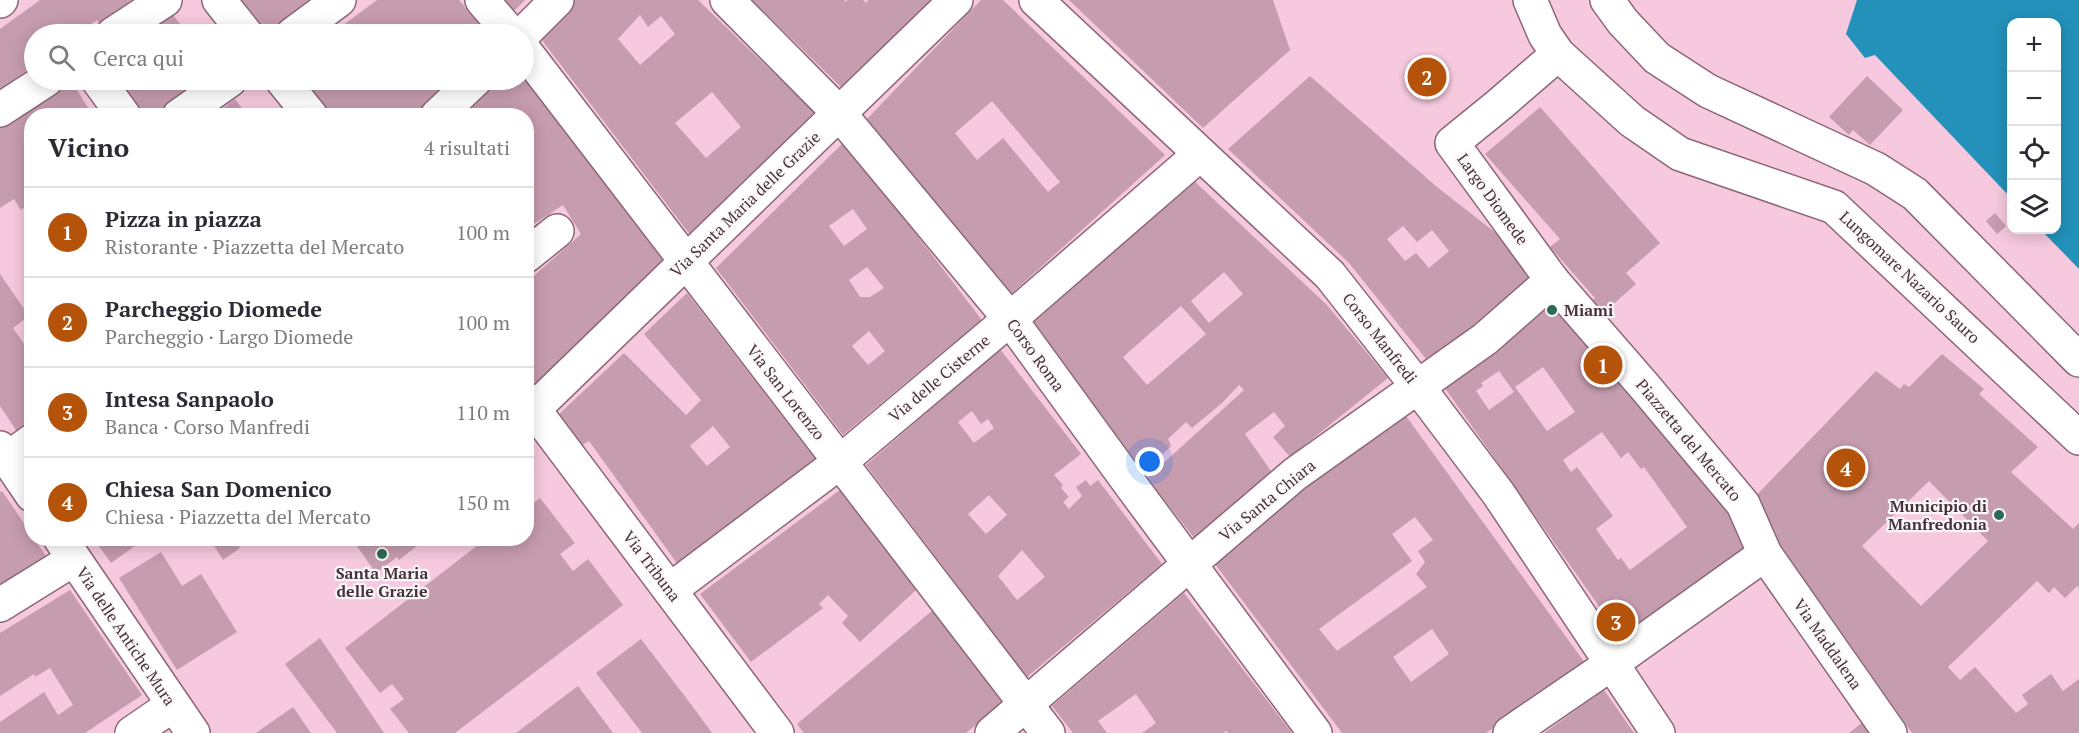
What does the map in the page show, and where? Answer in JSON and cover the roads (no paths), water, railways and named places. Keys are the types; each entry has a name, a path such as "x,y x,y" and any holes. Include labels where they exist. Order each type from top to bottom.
{"street":[{"path":"128,24 165,0"},
{"path":"219,0 238,24"},
{"path":"307,24 339,0"},
{"path":"482,0 502,24"},
{"path":"533,24 557,0"},
{"name":"Corso Roma","path":"727,0 839,113 1010,319 1316,733"},
{"name":"Via Santa Maria delle Grazie","path":"534,400 685,262 956,0"},
{"name":"Corso Manfredi","path":"1036,0 1199,155 1330,275 1498,493 1658,733"},
{"name":"Lungomare Nazario Sauro","path":"1530,0 1545,35 1558,54 1632,122 1680,154 1834,207 2079,438"},
{"path":"1607,0 1623,22 1657,58 1708,91 1876,169 1915,194 2079,360"},
{"name":"Largo Diomede","path":"1552,280 1452,143 1558,54"},
{"name":"Via San Lorenzo","path":"534,63 1048,733"},
{"path":"0,110 31,90"},
{"path":"105,90 118,108"},
{"path":"190,108 216,90"},
{"path":"290,90 305,108"},
{"path":"445,108 464,90"},
{"name":"Via delle Cisterne","path":"670,590 840,462 1010,319 1199,155"},
{"path":"534,250 557,231"},
{"name":"Via Santa Chiara","path":"992,733 1296,474 1485,339 1552,280"},
{"name":"Piazzetta del Mercato","path":"1552,280 1743,504 1765,554"},
{"name":"Via Tribuna","path":"534,409 777,733"},
{"path":"10,453 24,480"},
{"path":"0,605 67,549"},
{"name":"Via delle Antiche Mura","path":"67,549 193,733"},
{"path":"1509,733 1611,664 1765,554"},
{"name":"Via Maddalena","path":"1765,554 1890,733"},
{"path":"132,733 173,705"}],"water":[{"path":"1857,0 2079,0 2079,269 2045,234 2061,234 2061,18 2007,18 2007,194 1875,55 1865,58 1846,34"}],"place":[{"name":"Parcheggio Diomede","path":"1427,77"},
{"name":"Miami","path":"1552,310"},
{"name":"Pizza in piazza","path":"1603,365"},
{"name":"Chiesa San Domenico","path":"1846,468"},
{"name":"Municipio di Manfredonia","path":"1999,515"},
{"name":"Santa Maria delle Grazie","path":"382,554"},
{"name":"Intesa Sanpaolo","path":"1616,622"}]}
